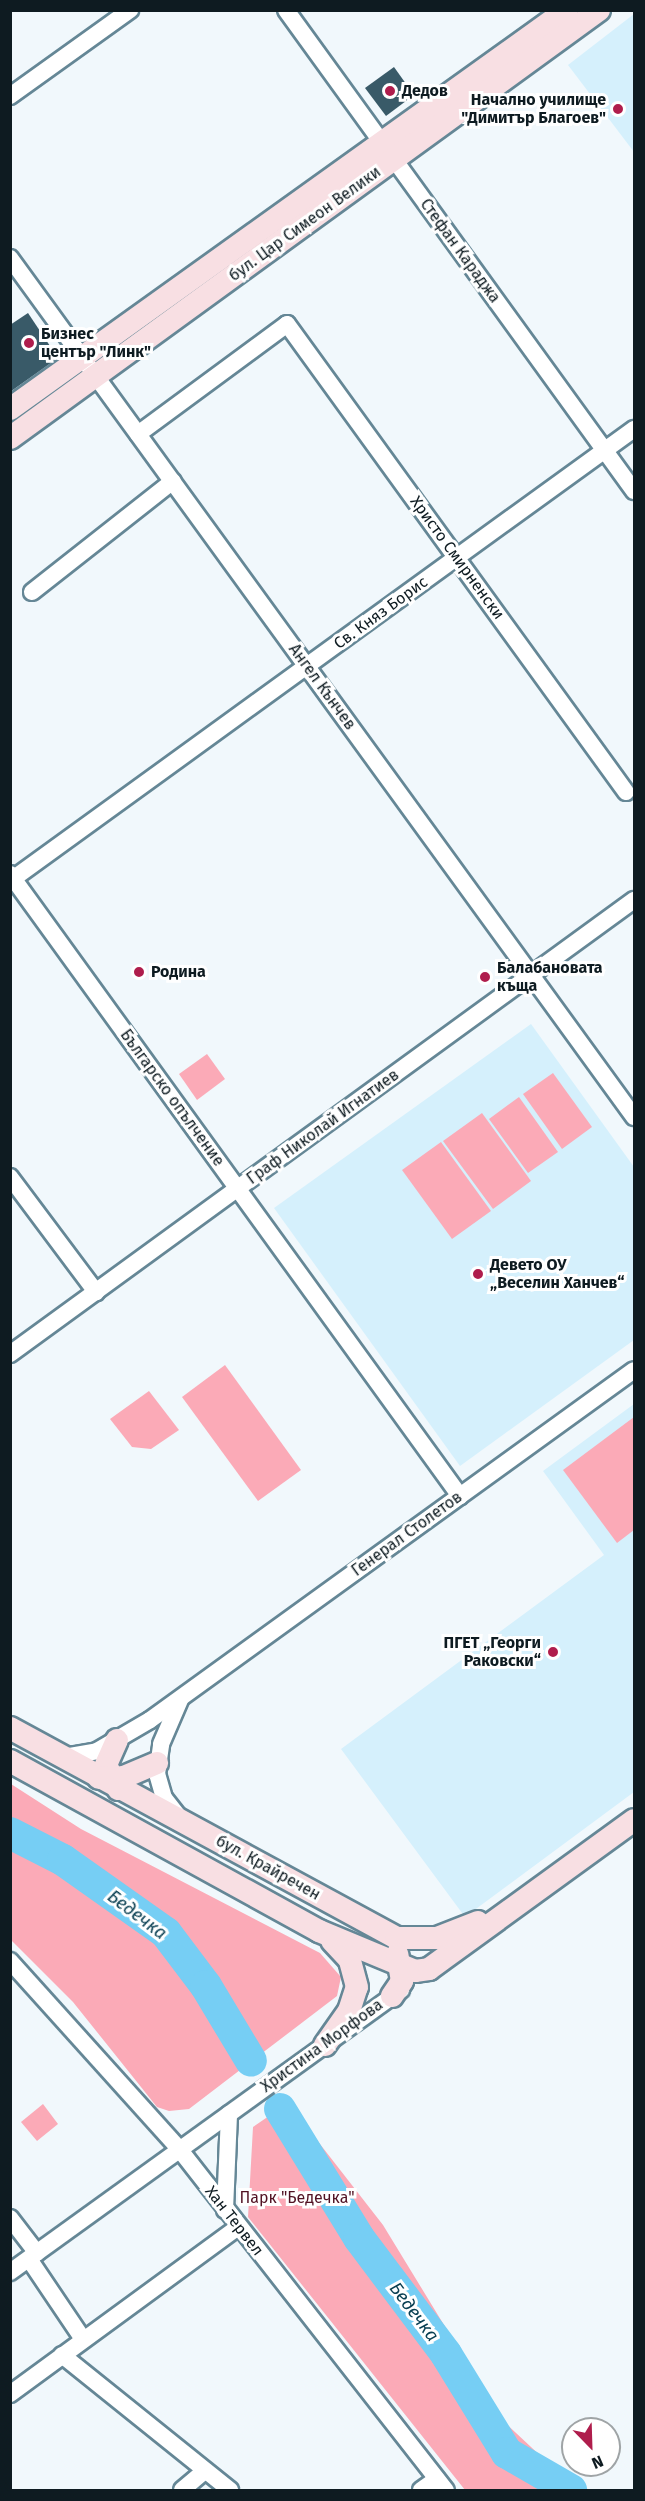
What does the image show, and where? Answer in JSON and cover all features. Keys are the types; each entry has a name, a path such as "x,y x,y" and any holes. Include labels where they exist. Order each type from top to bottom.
{"main road":[{"name":"бул. Цар Симеон Велики","path":"10,438 96,376 567,10"},
{"name":"бул. Цар Симеон Велики","path":"10,409 83,357 599,10"},
{"name":"бул. Крайречен","path":"10,1728 109,1780 387,1934 412,1941 447,1935 533,1894"},
{"path":"117,1740 105,1760 109,1780 168,1847"},
{"name":"бул. Крайречен","path":"10,1761 319,1930 400,1967 429,1969"},
{"path":"41,1777 109,1780 157,1763"},
{"name":"Христина Морфова","path":"429,1969 634,1820"},
{"path":"319,1930 350,1960 357,1987 350,2011 325,2045"},
{"path":"387,1934 400,1967 402,1981 392,1996"}],"street":[{"path":"10,96 130,10"},
{"name":"Стефан Караджа","path":"286,10 634,491"},
{"name":"Ангел Кънчев","path":"10,258 634,1117"},
{"name":"Христо Смирненски","path":"138,434 287,324 626,792"},
{"name":"Св. Княз Борис","path":"12,878 634,429"},
{"path":"32,592 173,481"},
{"name":"Българско опълчение","path":"12,878 460,1496"},
{"name":"Граф Николай Игнатиев","path":"10,1353 634,900"},
{"path":"10,1177 96,1292"},
{"name":"Генерал Столетов","path":"63,1757 89,1754 117,1740 180,1699 634,1370"},
{"path":"180,1699 157,1763 164,1798 183,1822"},
{"name":"Хан Тервел","path":"10,1961 43,1992 180,2150 238,2227 442,2484"},
{"name":"Христина Морфова","path":"10,2272 429,1969"},
{"path":"225,2210 234,2111"},
{"path":"10,2218 83,2339"},
{"path":"10,2394 238,2227"},
{"path":"62,2355 230,2490"},
{"path":"182,2490 205,2470"},
{"path":"421,2490 442,2484"}],"shaded area":[{"name":"Начално училище \"Димитър Благоев\"","path":"634,14 634,152 568,65"},
{"name":"Девето ОУ „Веселин Ханчев“","path":"531,1024 634,1167 634,1340 460,1466 274,1208"},
{"name":"ПГЕТ „Георги Раковски“","path":"634,1404 634,1792 465,1917 341,1749 604,1555 543,1471"}],"green space":[{"path":"207,1054 225,1079 197,1100 179,1074"},
{"path":"553,1073 592,1127 562,1149 523,1094"},
{"path":"519,1097 558,1152 528,1173 489,1119"},
{"path":"482,1113 531,1181 493,1209 443,1141"},
{"path":"441,1142 491,1211 452,1239 402,1170"},
{"path":"225,1365 301,1470 258,1501 182,1397"},
{"path":"149,1391 179,1430 151,1449 132,1447 110,1419"},
{"path":"634,1417 634,1530 617,1543 563,1470"},
{"path":"11,1784 81,1829 320,1953 341,1977 337,1996 189,2109 169,2111 157,2107 73,2002 11,1940"},
{"name":"Парк \"Бедечка\"","path":"288,2103 383,2225 502,2420 546,2461 561,2471 561,2477 570,2477 589,2490 465,2490 248,2217 253,2127"},
{"path":"43,2104 58,2124 37,2141 21,2122"}],"building":[{"name":"Дедов","path":"394,67 414,95 386,116 365,88"},
{"name":"Бизнес център \"Линк\"","path":"28,313 58,358 10,392 10,325"}],"waterway":[{"name":"Бедечка","path":"10,1833 63,1860 166,1933 206,1986 251,2061"},
{"name":"Бедечка","path":"280,2109 359,2238 446,2354 507,2453 571,2490"}],"place":[{"name":"Дедов","path":"390,91"},
{"name":"Начално училище \"Димитър Благоев\"","path":"618,109"},
{"name":"Бизнес център \"Линк\"","path":"29,343"},
{"name":"Родина","path":"139,972"},
{"name":"Балабановата къща","path":"485,977"},
{"name":"Девето ОУ „Веселин Ханчев“","path":"478,1274"},
{"name":"ПГЕТ „Георги Раковски“","path":"553,1652"}]}
